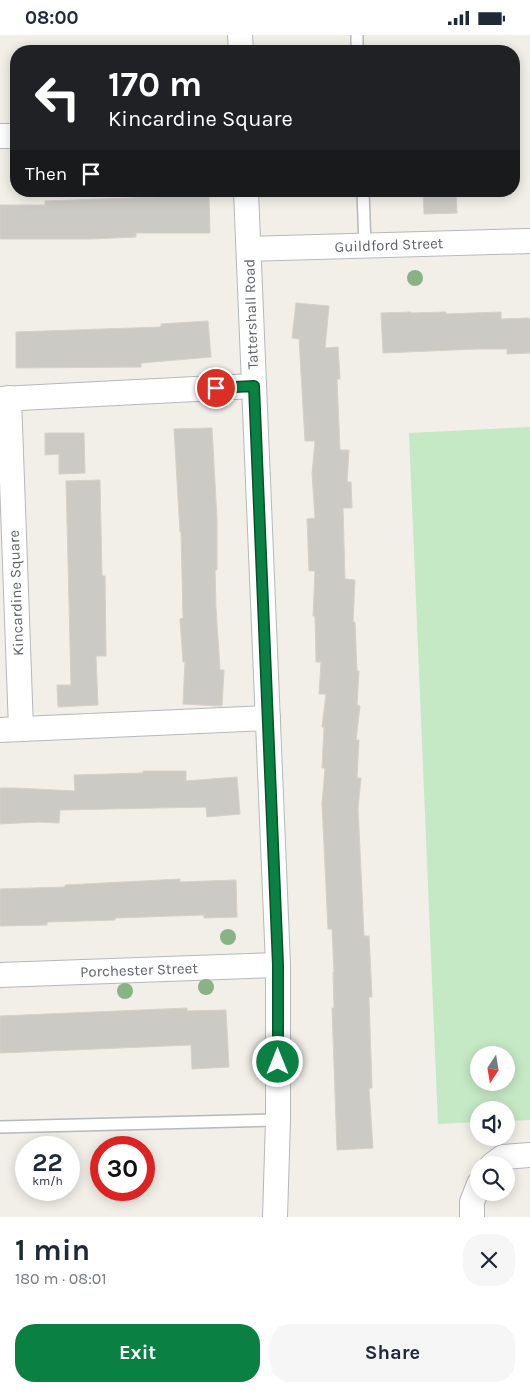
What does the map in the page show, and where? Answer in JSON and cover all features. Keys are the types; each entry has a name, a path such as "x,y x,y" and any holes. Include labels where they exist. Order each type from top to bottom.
{"street":[{"name":"Tattershall Road","path":"246,197 278,965 278,1120 275,1217"},
{"name":"Guildford Street","path":"249,249 530,241"},
{"name":"Kincardine Square","path":"254,386 4,398 10,729 268,718"},
{"name":"Porchester Street","path":"0,975 278,965"},
{"path":"515,1156 530,1155"},
{"path":"472,1201 472,1217"}],"lane":[{"path":"363,197 365,246"},
{"path":"0,1127 278,1120"}],"green space":[{"path":"530,427 530,1120 515,1121 515,1101 470,1101 470,1122 438,1124 409,433"}],"building":[{"path":"209,197 210,233 136,233 136,237 91,239 0,239 0,205 45,205 45,201"},
{"path":"423,197 456,197 457,213 424,214"},
{"path":"296,303 329,306 325,348 338,347 340,379 337,379 340,450 349,450 347,482 351,482 352,508 343,508 345,579 355,580 353,622 355,622 357,671 359,671 357,705 360,706 356,740 359,740 357,778 361,778 358,808 364,936 369,936 372,997 369,997 372,1088 369,1088 373,1148 337,1150 332,1008 334,1008 334,972 332,929 328,929 322,804 325,768 322,768 324,727 322,727 326,694 319,694 321,662 316,662 315,616 313,616 315,571 309,571 307,519 315,518 312,474 315,441 305,441 299,339 292,338"},
{"path":"446,312 446,314 501,312 501,319 529,318 530,353 507,354 507,349 477,349 383,353 381,313"},
{"path":"208,321 211,357 141,363 141,367 16,368 16,332 161,327 161,324"},
{"path":"212,428 217,519 216,608 220,670 224,670 222,706 183,704 185,662 183,662 180,619 183,618 181,532 174,429"},
{"path":"45,433 84,433 85,473 59,474 59,454 45,455"},
{"path":"100,480 102,576 105,576 106,656 96,656 98,705 58,707 57,685 71,685 66,481"},
{"path":"143,771 186,771 186,781 237,777 240,814 207,817 206,807 60,810 59,823 0,824 0,788 75,791 74,775 143,773"},
{"path":"180,879 180,882 236,880 237,917 204,918 204,915 115,918 115,920 47,922 47,925 0,926 0,889 65,887 65,885"},
{"path":"187,1008 187,1011 226,1010 229,1067 192,1069 191,1045 0,1053 0,1016"}],"route":[{"path":"216,388 254,386 278,965 278,1062"}]}
